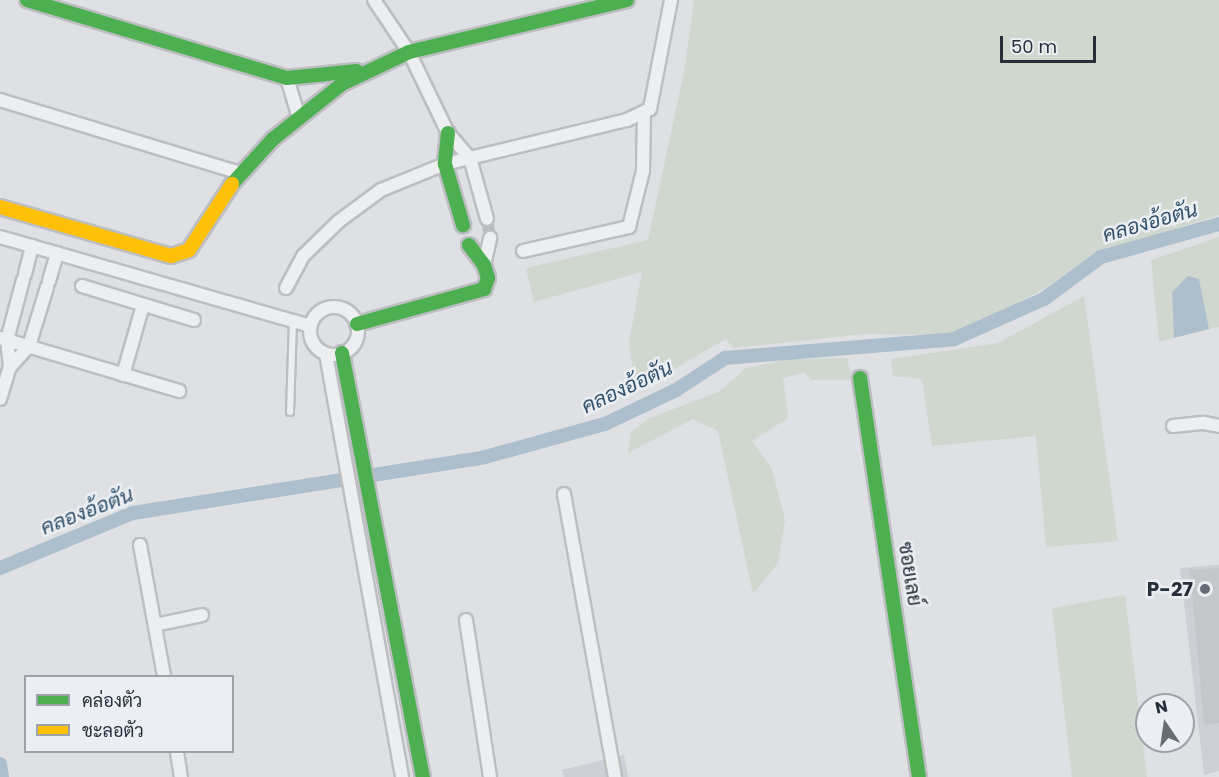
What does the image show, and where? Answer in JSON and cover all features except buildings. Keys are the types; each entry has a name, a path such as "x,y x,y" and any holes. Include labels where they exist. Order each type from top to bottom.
{"street":[{"path":"27,0 287,78 371,70"},
{"path":"374,0 410,52 448,133 470,158 487,219"},
{"path":"0,207 171,256 189,250 240,173 299,118 342,84 410,52 627,0"},
{"path":"286,288 303,256 339,220 381,190 445,164 644,113 654,104 671,0"},
{"path":"287,78 299,118"},
{"path":"0,100 240,173"},
{"path":"523,251 629,227 643,171 644,113"},
{"path":"448,133 445,164 463,225"},
{"path":"0,237 310,326"},
{"path":"484,265 490,238"},
{"path":"357,324 484,289 488,278 484,265 469,245"},
{"path":"10,367 4,339 32,246"},
{"path":"0,399 10,367 29,346 57,253"},
{"path":"82,286 194,320"},
{"path":"123,375 142,305"},
{"path":"357,324 343,309 333,307 323,310 310,326 313,343 326,354 402,777"},
{"path":"326,354 342,353 353,345 357,324"},
{"path":"4,339 179,391"},
{"path":"342,353 423,777"},
{"name":"ซอยเลย์","path":"860,378 919,777"},
{"path":"1173,426 1204,423 1219,426"},
{"path":"564,494 615,777"},
{"path":"140,545 164,675"},
{"path":"154,625 202,615"},
{"path":"466,620 490,777"},
{"path":"177,753 181,777"}],"lane":[{"path":"290,412 293,321"}],"shaded area":[{"path":"694,0 1219,0 1219,215 1092,255 1050,285 999,314 947,335 864,334 733,348 726,339 636,391 629,342 642,272 534,302 526,268 648,240 685,67"},
{"path":"1219,237 1219,327 1209,329 1199,279 1172,292 1174,338 1159,342 1151,260"},
{"path":"1084,296 1118,541 1046,547 1036,436 932,446 922,379 893,376 891,359 998,343"},
{"path":"847,358 852,380 811,380 805,372 783,378 788,418 752,441 772,469 785,520 778,563 753,594 718,431 693,419 628,453 631,432 648,419 720,391 746,368 788,359"},
{"path":"1219,565 1219,771 1204,775 1195,693 1180,568"},
{"path":"1125,595 1137,693 1135,693 1135,753 1144,753 1147,777 1072,777 1052,608"},
{"path":"624,755 628,777 564,777 562,770"}],"water":[{"path":"1188,276 1199,279 1209,329 1174,338 1172,292"}],"waterway":[{"name":"คลองอ้อตัน","path":"0,568 133,513 485,457 605,424 676,390 725,358 954,339 1044,299 1101,257 1219,224"},
{"path":"0,764 2,777"}],"tunnel":[{"path":"487,219 490,238"}],"traffic: fast":[{"path":"27,0 287,78 357,71"},
{"path":"232,184 273,139 342,84 409,52 627,0"},
{"path":"448,133 445,164 463,225"},
{"path":"357,324 484,289 488,278 484,265 469,245"},
{"path":"342,353 423,777"},
{"path":"860,378 919,777"}],"traffic: slow":[{"path":"0,207 171,256 189,250 232,184"}],"place":[{"name":"P-27","path":"1205,589"}]}
